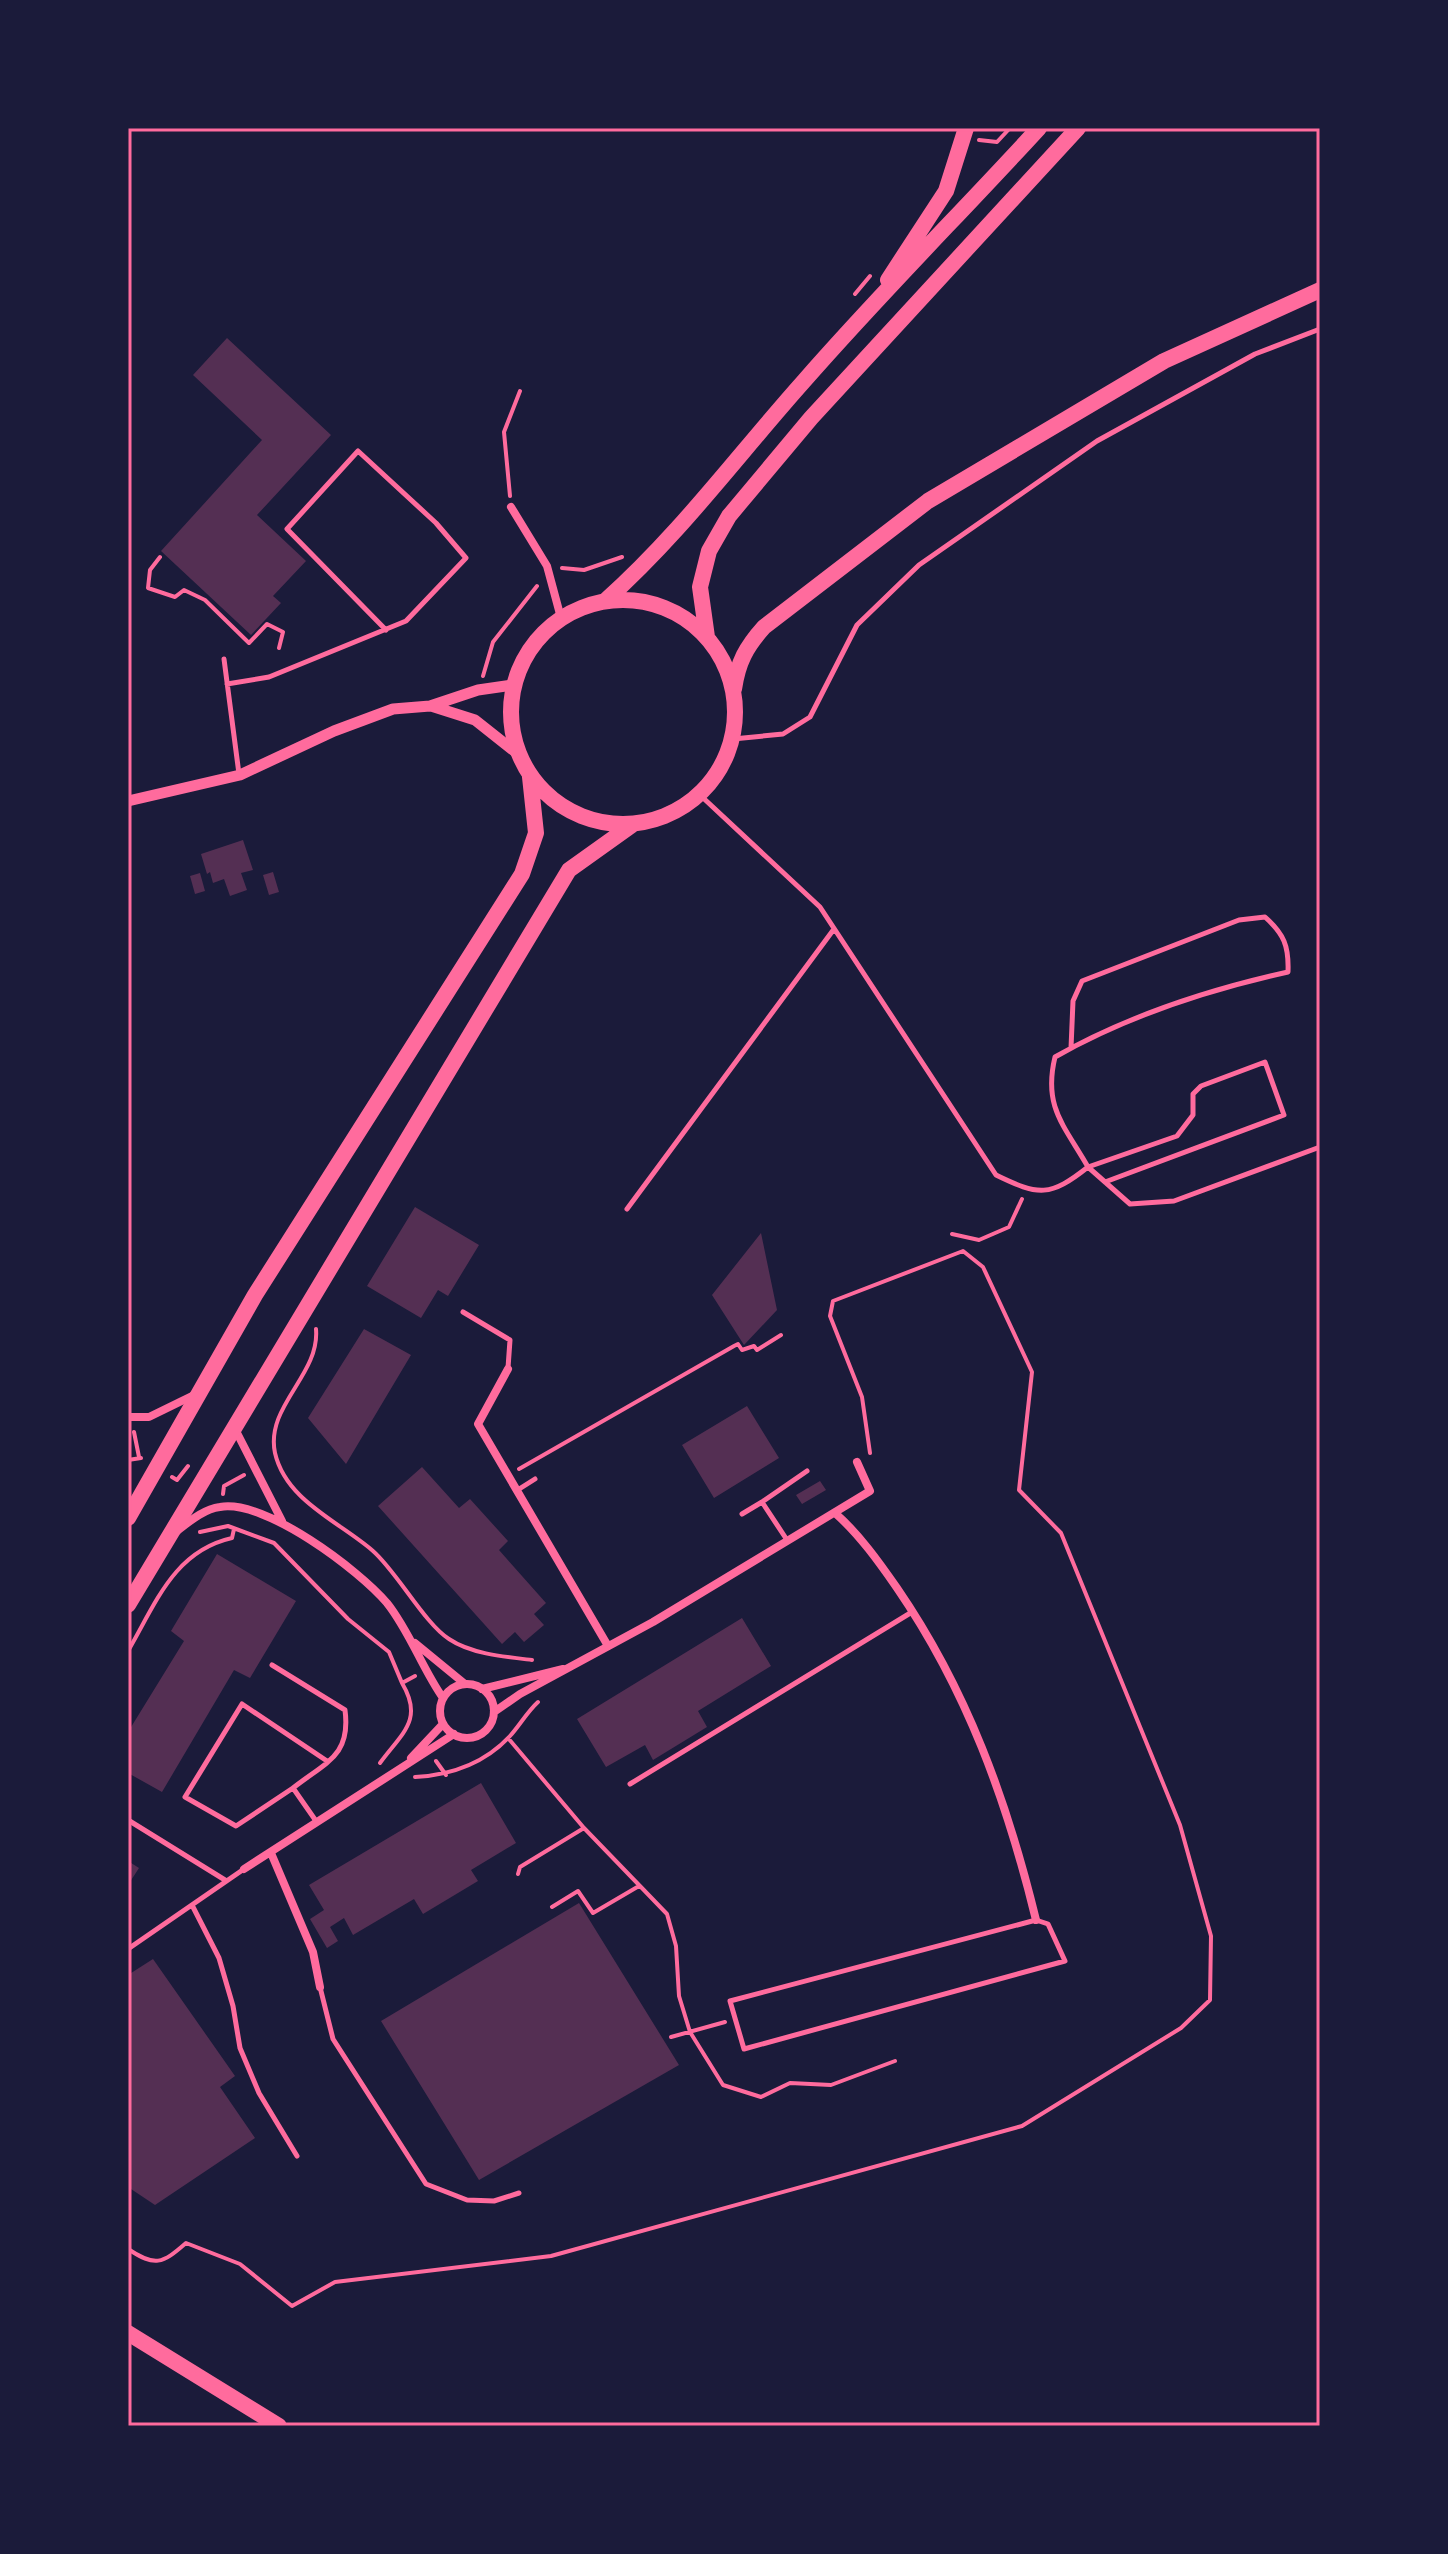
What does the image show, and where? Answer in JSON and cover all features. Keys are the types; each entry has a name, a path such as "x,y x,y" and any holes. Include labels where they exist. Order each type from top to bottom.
{"highway":[{"path":"874,301 946,191 966,128"},
{"path":"605,601 670,541 751,440 874,301 914,263 1039,128"},
{"path":"707,637 700,587 709,551 729,516 811,418 1078,128"},
{"path":"734,689 742,656 764,627 928,501 1164,361 1320,290"},
{"path":"633,600 661,606 686,619 707,637 724,661 734,689 736,714 733,739 721,769 700,795 680,810 657,820 632,825 603,823 575,814 550,799 530,777 518,754 510,720 513,685 524,659 540,636 561,618 605,601 633,600"},
{"path":"128,1518 263,1282 522,874 536,833 530,777"},
{"path":"128,1605 314,1290 569,870 632,825"},
{"path":"128,2333 279,2426"}],"street":[{"path":"511,507 547,566 561,618"},
{"path":"128,799 240,775 334,731 393,709 430,706 478,690 513,685"},
{"path":"430,706 475,720 518,754"},
{"path":"508,1369 478,1424 608,1646"},
{"path":"128,1417 149,1417 200,1392"},
{"path":"233,1426 282,1521"},
{"path":"494,1712 870,1491 857,1462"},
{"path":"167,1538 199,1514 221,1506 282,1521 341,1562 386,1602 411,1640 424,1671 443,1698 443,1724 399,1770"},
{"path":"835,1513 883,1569 913,1611 962,1697 991,1763 1018,1844 1036,1920"},
{"path":"411,1640 434,1662 465,1684 482,1689 489,1695 494,1712 489,1728 482,1734 465,1738 454,1734 443,1724"},
{"path":"482,1689 576,1666"},
{"path":"443,1698 457,1686 465,1684"},
{"path":"244,1869 454,1734"},
{"path":"271,1853 308,1940 320,1987"}],"lane":[{"path":"733,739 783,734 810,717 857,625 931,556 1097,441 1255,354 1320,329"},
{"path":"227,684 269,677 386,630 406,621 466,558 432,519 358,451 287,529 386,630"},
{"path":"224,659 240,775"},
{"path":"700,795 820,907 996,1175 1026,1190 1060,1189 1088,1167 1177,1136 1193,1115 1193,1094 1201,1086 1265,1062 1284,1115 1105,1182"},
{"path":"1071,1048 1073,1001 1082,981 1239,920 1265,917 1281,932 1289,949 1288,972 1150,1012 1055,1057 1048,1085 1053,1106 1088,1167 1130,1204 1174,1201 1320,1147"},
{"path":"627,1209 834,929"},
{"path":"463,1312 510,1340 508,1369"},
{"path":"742,1514 807,1471"},
{"path":"515,1491 535,1479"},
{"path":"762,1502 787,1540"},
{"path":"630,1784 913,1611"},
{"path":"272,1665 345,1710 345,1742 327,1761 293,1788 236,1826 185,1797 242,1704 327,1761"},
{"path":"293,1788 316,1821"},
{"path":"128,1820 225,1880"},
{"path":"128,1949 244,1869"},
{"path":"192,1905 219,1958 233,2006 240,2048 259,2093 297,2156"},
{"path":"1036,1920 1048,1924 1065,1961 744,2049 735,2019 730,2001 1036,1920"},
{"path":"320,1987 333,2039 426,2184 467,2200 494,2201 519,2193"}],"path":[{"path":"854,295 873,272"},
{"path":"511,507 504,432 520,391"},
{"path":"478,690 493,642 532,597 547,566 584,570 636,551"},
{"path":"160,557 150,570 148,588 175,597 184,590 205,600 249,643 267,624 283,632 279,648"},
{"path":"952,1234 979,1240 1009,1227 1026,1190"},
{"path":"128,2249 145,2260 159,2261 170,2257 186,2243 240,2264 292,2306 335,2282 551,2256 1022,2126 1181,2028 1210,2000 1211,1936 1180,1825 1061,1533 1019,1490 1032,1372 983,1267 963,1251 833,1301 830,1316 862,1397 874,1474 870,1491"},
{"path":"314,1290 318,1349 275,1425 275,1454 307,1503 372,1551 448,1639 509,1658"},
{"path":"507,1476 734,1346 738,1344 742,1350 754,1346 757,1350 781,1335"},
{"path":"224,1486 275,1454"},
{"path":"128,1460 139,1457 177,1480 189,1465 224,1486"},
{"path":"128,1651 169,1581 189,1556 212,1543 232,1538 231,1527 221,1506 224,1486"},
{"path":"198,1532 231,1527 274,1543 348,1619 389,1652 402,1683"},
{"path":"446,1775 470,1766 508,1738 530,1710"},
{"path":"377,1781 376,1768 405,1729"},
{"path":"508,1738 584,1828 667,1914 676,1946 679,1996 690,2032 723,2085 761,2097 790,2083 831,2085 895,2061"},
{"path":"518,1874 520,1867 584,1828"},
{"path":"552,1907 578,1891 593,1913 639,1886"},
{"path":"671,2037 735,2019"}],"building":[{"path":"227,338 331,435 257,515 306,561 273,596 281,603 251,635 161,551 262,440 193,375"},
{"path":"243,840 253,870 241,873 247,890 230,896 224,879 213,883 201,854"},
{"path":"273,872 279,892 269,895 263,875"},
{"path":"200,873 205,891 195,894 190,876"},
{"path":"415,1207 479,1245 448,1296 438,1290 421,1318 367,1286"},
{"path":"761,1233 777,1310 744,1345 712,1295"},
{"path":"364,1329 411,1355 346,1464 308,1418"},
{"path":"747,1406 779,1458 714,1498 682,1445"},
{"path":"422,1467 459,1508 470,1499 508,1541 499,1550 546,1603 534,1614 544,1625 524,1642 515,1632 502,1644 378,1506"},
{"path":"820,1481 826,1490 802,1504 796,1495"},
{"path":"217,1554 296,1601 250,1678 234,1670 162,1792 128,1773 128,1732 184,1641 171,1631"},
{"path":"742,1618 771,1666 698,1711 707,1727 653,1760 645,1745 606,1767 577,1719"},
{"path":"481,1783 516,1843 471,1870 478,1881 423,1914 414,1899 353,1935 344,1918 330,1927 338,1941 327,1948 310,1919 324,1910 309,1885"},
{"path":"128,1861 139,1868 128,1885"},
{"path":"579,1903 679,2065 479,2180 381,2021"},
{"path":"153,1959 235,2076 220,2087 255,2138 155,2205 128,2187 128,1975"}]}
